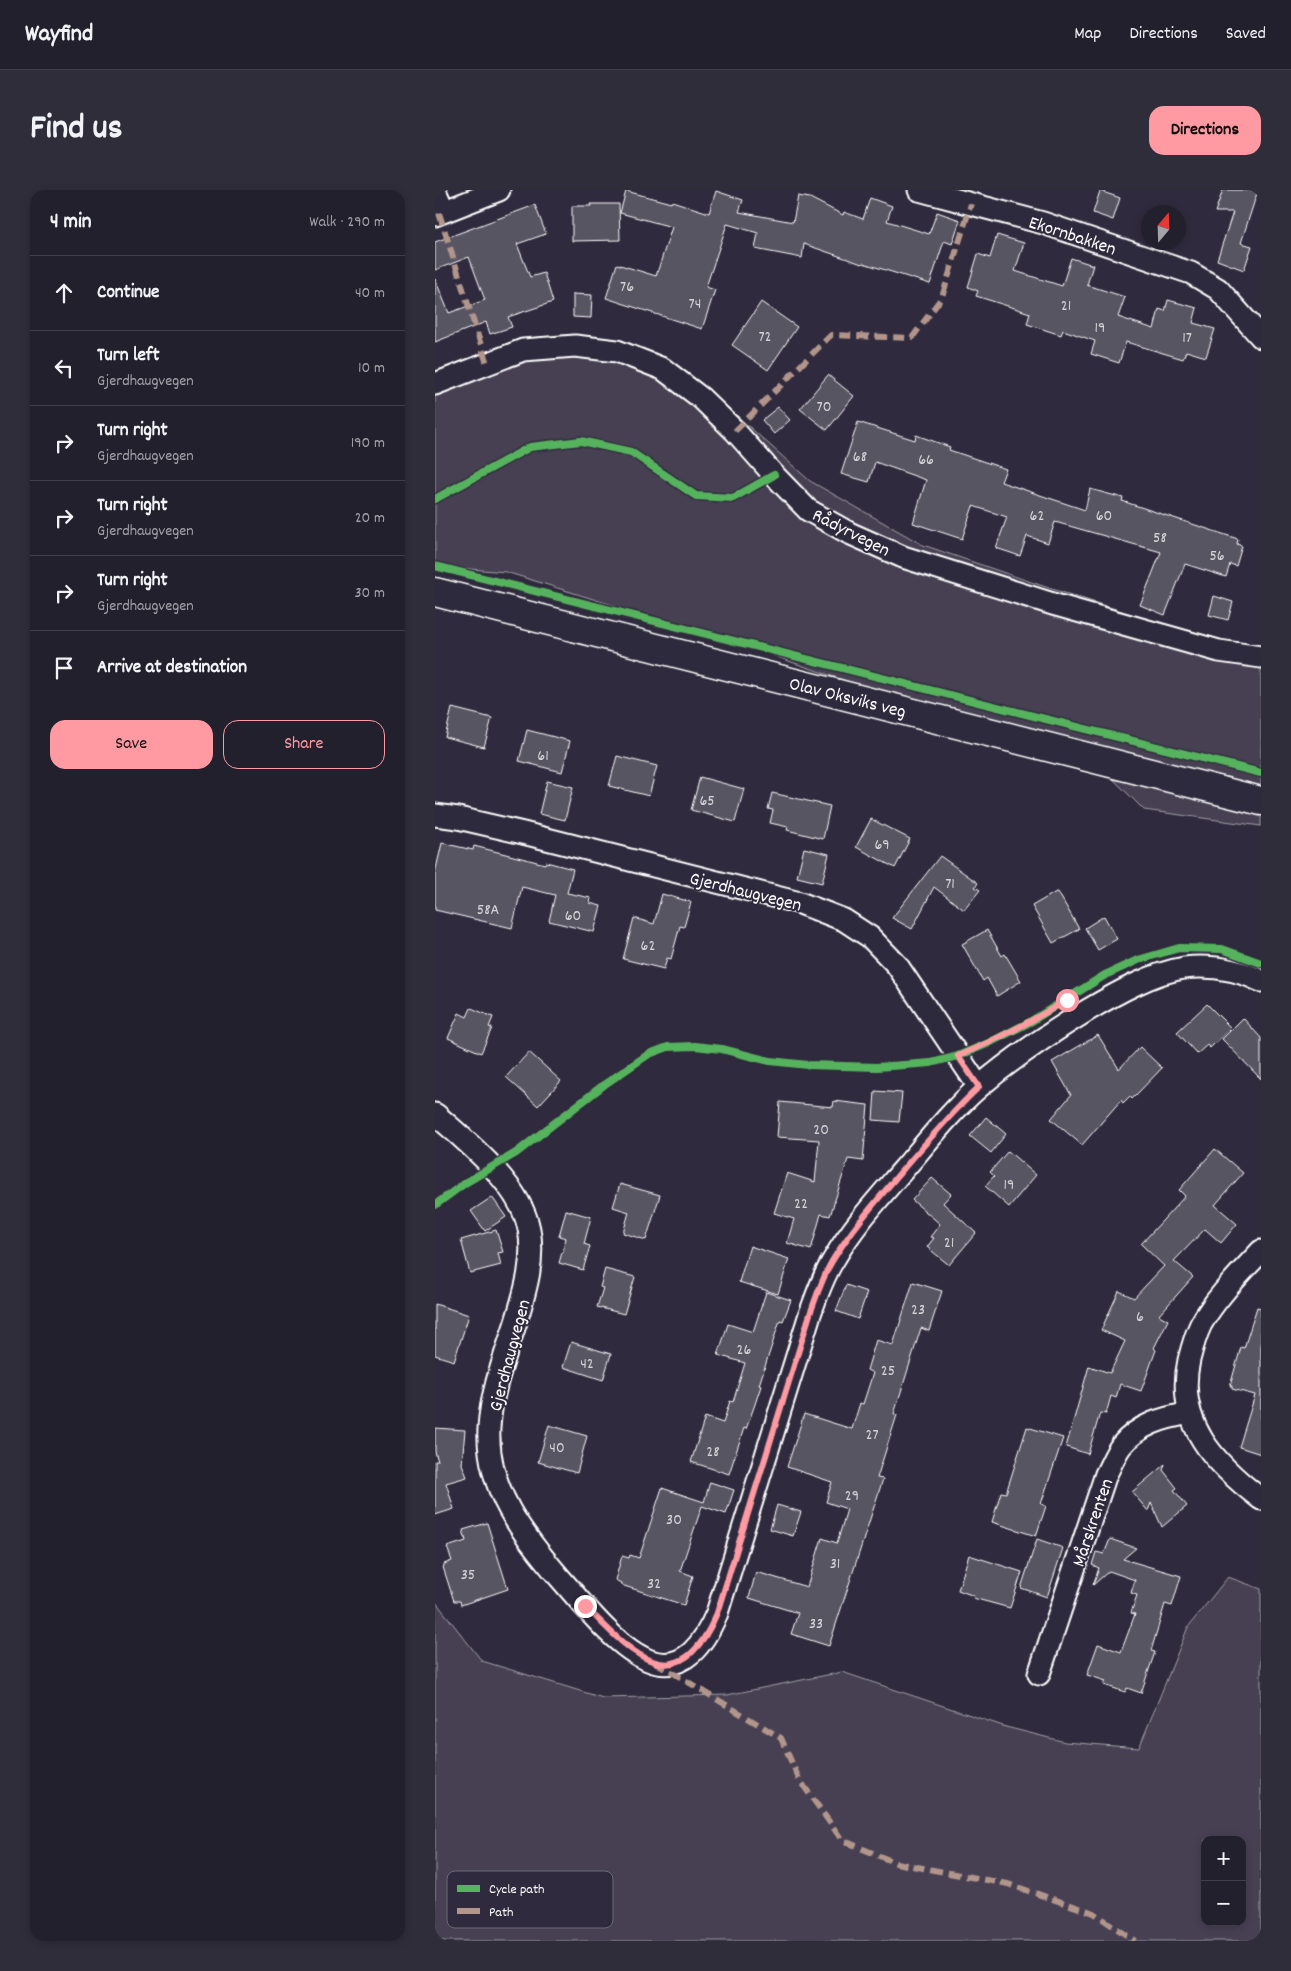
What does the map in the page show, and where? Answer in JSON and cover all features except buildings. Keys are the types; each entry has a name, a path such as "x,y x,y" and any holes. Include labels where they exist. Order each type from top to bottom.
{"street":[{"path":"435,191 439,213 499,190"},
{"name":"Ekornbakken","path":"919,190 1043,223 1191,273 1218,289 1261,336"},
{"name":"Rådyrvegen","path":"435,384 523,350 575,346 617,351 663,369 693,392 735,430 774,475 808,510 849,533 903,557 1056,605 1219,651 1261,657"},
{"name":"Olav Oksviks veg","path":"435,592 1261,800"},
{"name":"Gjerdhaugvegen","path":"435,815 458,818 523,833 800,903 844,920 870,937 897,964 979,1087"},
{"name":"Gjerdhaugvegen","path":"435,1114 508,1185 521,1207 529,1227 531,1250 529,1272 498,1380 489,1428 493,1473 503,1499 535,1549 585,1606 620,1642 648,1660 668,1663 681,1660 697,1648 708,1634 717,1613 810,1314 820,1286 833,1259 850,1234 956,1109 979,1087 1060,1027 1106,999 1139,983 1183,968 1215,967 1232,969 1261,981"},
{"path":"1261,1251 1227,1288 1198,1331 1192,1344 1187,1367 1186,1388 1190,1413 1201,1439 1217,1461 1237,1481 1261,1499"},
{"name":"Mårskrenten","path":"1039,1674 1106,1474 1120,1447 1140,1428 1161,1418 1190,1413"}],"shaded area":[{"path":"602,343 715,396 810,481 923,545 1046,587 1261,655 1261,826 1144,810 1104,770 748,647 506,572 435,566 435,384"},
{"path":"1228,1577 1261,1589 1261,1941 435,1941 435,1601 482,1661 603,1698 727,1695 842,1672 1006,1727 1065,1742 1139,1748 1188,1627"}],"marked path":[{"path":"735,431 831,335 912,338 942,297 971,204"},
{"path":"439,213 487,364"},
{"path":"655,1662 781,1738 799,1779 842,1840 896,1863 1008,1884 1094,1913 1135,1941"}],"cycle path":[{"path":"435,499 530,447 581,441 631,452 696,496 733,498 774,475"},
{"path":"435,566 1261,773"},
{"path":"435,1205 465,1183 516,1153 605,1084 649,1054 668,1047 695,1046 722,1049 770,1061 808,1065 877,1067 931,1063 958,1056 989,1043 1030,1022 1105,975 1138,960 1179,948 1222,949 1261,963"}],"route":[{"path":"585,1606 620,1642 648,1660 668,1663 681,1660 697,1648 708,1634 717,1613 810,1314 820,1286 833,1259 850,1234 887,1189 956,1109 979,1087 958,1056 1030,1022 1067,1000"}]}
